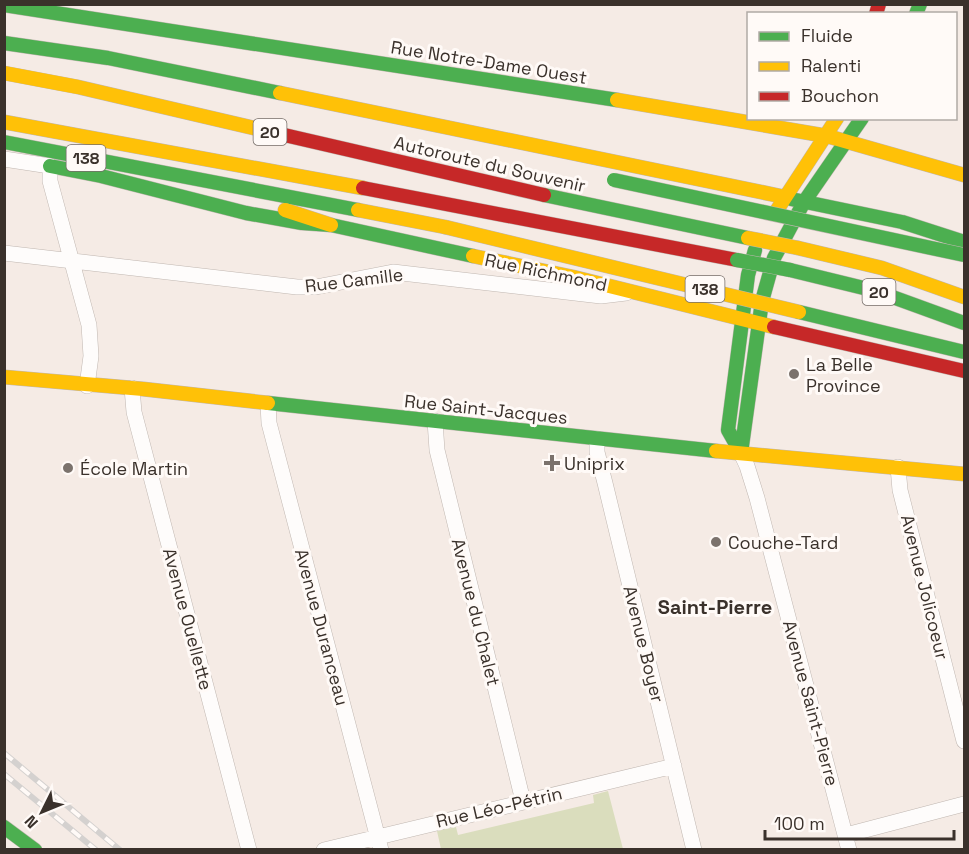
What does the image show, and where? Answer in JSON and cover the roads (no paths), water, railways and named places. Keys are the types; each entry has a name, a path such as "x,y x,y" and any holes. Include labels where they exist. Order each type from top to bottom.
{"main road":[{"name":"Rue Notre-Dame Ouest","path":"4,5 698,113 827,136 964,175"},
{"path":"4,43 108,58 785,197 902,222 964,242"},
{"path":"4,50 93,70"},
{"name":"Autoroute du Souvenir","path":"4,73 78,87 546,196 798,248 882,268 964,297"},
{"name":"Avenue Saint-Pierre","path":"741,453 728,430 752,256 765,227 836,120"},
{"name":"Avenue Saint-Pierre","path":"741,453 765,287 774,258 804,202 861,120"},
{"name":"20","path":"4,122 790,270 876,291 964,323"},
{"name":"138","path":"4,142 166,175 263,190 445,227 964,352"},
{"path":"50,166 109,178 237,213 297,224 331,225"},
{"path":"166,175 240,200 299,213 331,225"},
{"path":"609,179 964,255"},
{"name":"Rue Richmond","path":"331,225 564,275 964,371"},
{"name":"Rue Saint-Jacques","path":"4,378 132,388 597,439 964,474"},
{"path":"4,827 16,843 35,849"}],"street":[{"path":"4,159 50,166 50,181 90,334 91,356 87,386"},
{"name":"Rue Camille","path":"4,254 302,287 393,272 604,296 632,292"},
{"name":"Avenue Ouellette","path":"132,388 134,412 249,849"},
{"name":"Avenue Duranceau","path":"268,404 269,423 379,843"},
{"name":"Avenue du Chalet","path":"435,422 437,450 523,801"},
{"name":"Avenue Boyer","path":"597,439 602,473 694,849"},
{"name":"Avenue Saint-Pierre","path":"741,453 757,498 848,842"},
{"name":"Avenue Jolicoeur","path":"898,467 900,490 964,741"},
{"name":"Rue Léo-Pétrin","path":"324,849 379,843 523,801 674,766"},
{"path":"848,842 964,804"}],"railway":[{"path":"4,753 120,850"},
{"path":"4,774 96,850"}],"place":[{"name":"La Belle Province","path":"794,374"},
{"name":"Uniprix","path":"552,463"},
{"name":"École Martin","path":"68,468"},
{"name":"Couche-Tard","path":"716,542"}],"district":[{"name":"Saint-Pierre","path":"715,607"}]}
